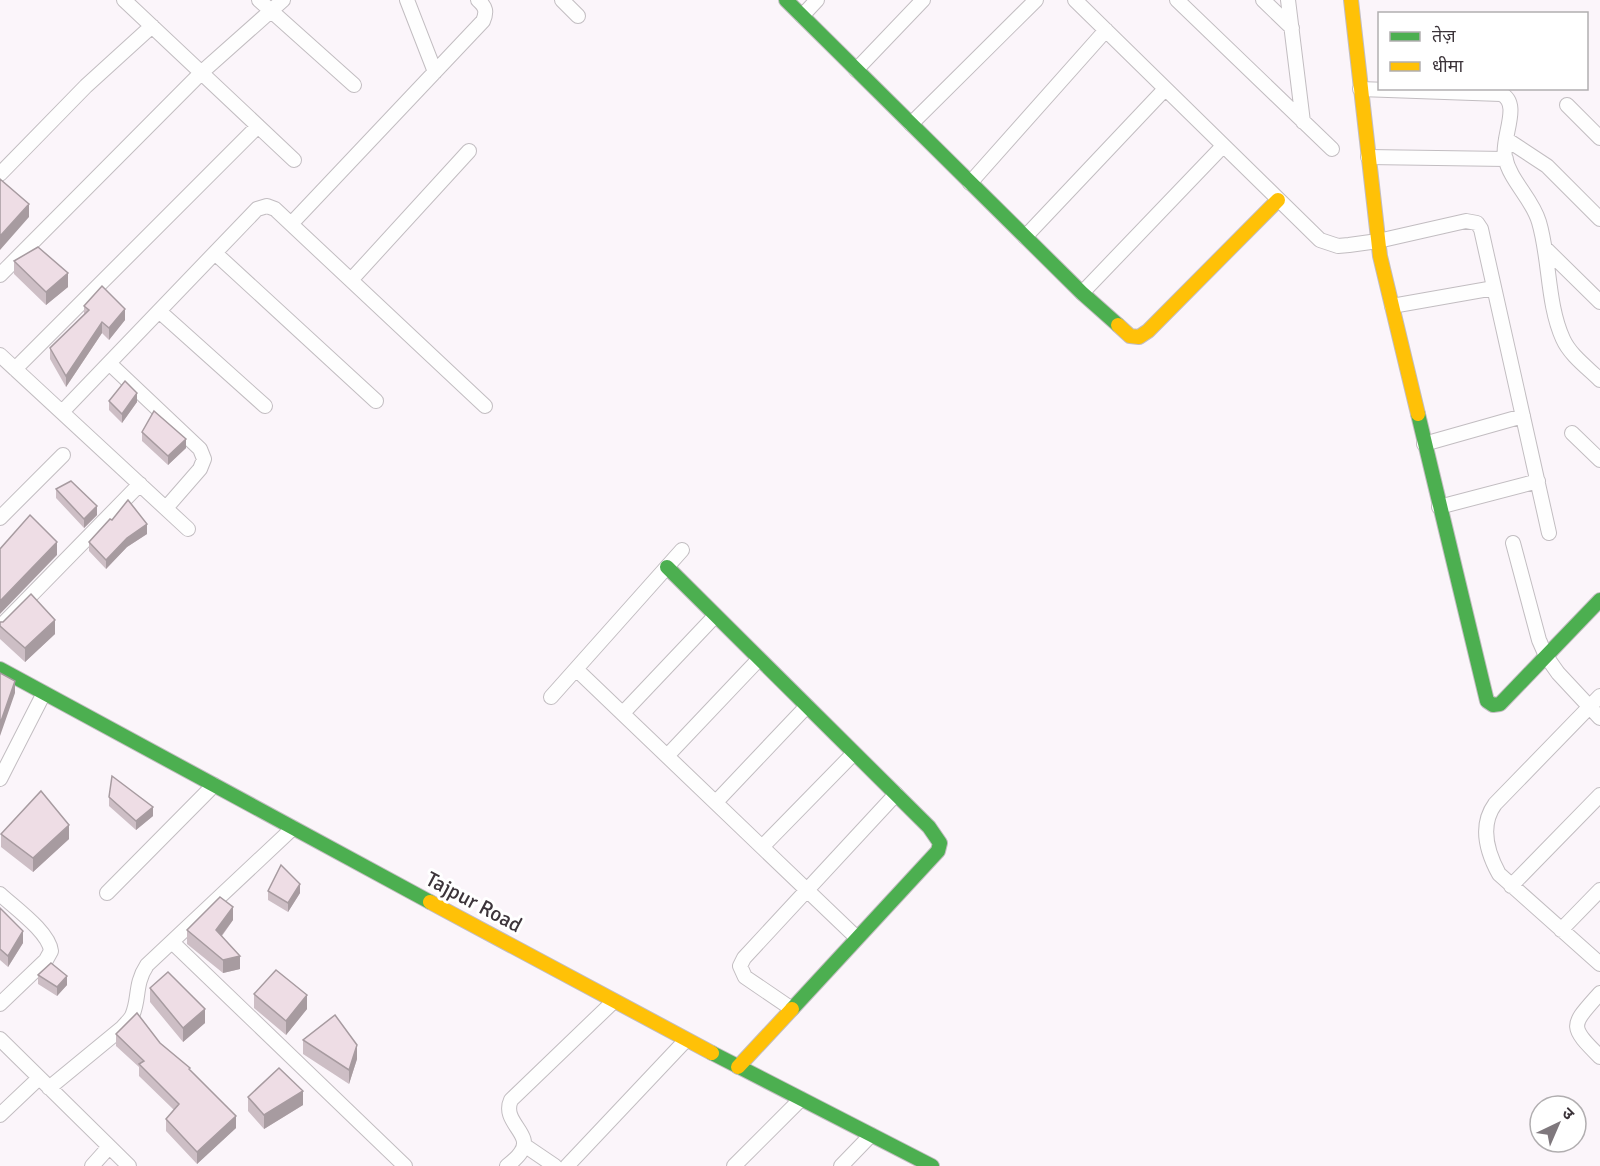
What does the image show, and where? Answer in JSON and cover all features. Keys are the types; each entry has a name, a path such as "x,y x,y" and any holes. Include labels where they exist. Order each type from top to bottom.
{"street":[{"path":"124,0 294,160"},
{"path":"259,0 354,85"},
{"path":"0,275 202,72 283,0"},
{"path":"407,0 435,72"},
{"path":"291,224 483,21 486,14 484,5 478,0"},
{"path":"562,0 578,16"},
{"path":"786,0 1025,237 1130,336 1138,337 1148,331 1278,200"},
{"path":"802,16 817,0"},
{"path":"856,70 923,0"},
{"path":"911,124 1036,0"},
{"path":"1075,0 1313,234 1328,244 1338,246 1378,241 1466,221 1477,223 1481,229 1550,533"},
{"path":"1177,0 1332,149"},
{"path":"1263,0 1292,28"},
{"path":"1288,0 1303,122"},
{"path":"1351,0 1378,241 1424,444 1487,701 1493,705 1500,704 1600,600"},
{"path":"0,174 86,86 152,26"},
{"path":"970,183 1106,30"},
{"path":"1025,237 1165,89"},
{"path":"1360,89 1378,90"},
{"path":"1388,90 1507,96 1512,104 1504,148 1506,159 1515,178 1531,201 1539,220 1556,316 1563,340 1600,380"},
{"path":"1567,105 1600,138"},
{"path":"15,369 258,126"},
{"path":"1506,139 1547,166 1600,219"},
{"path":"1082,292 1223,146"},
{"path":"351,280 469,151"},
{"path":"1368,157 1506,159"},
{"path":"62,412 257,209 267,206 275,209 485,406"},
{"path":"1545,248 1600,302"},
{"path":"215,253 376,401"},
{"path":"1392,306 1494,288"},
{"path":"159,311 265,406"},
{"path":"0,355 188,529"},
{"path":"109,363 200,449 204,459 200,469 166,508"},
{"path":"1424,444 1523,416"},
{"path":"1572,433 1600,460"},
{"path":"0,518 63,455"},
{"path":"1439,507 1538,481"},
{"path":"0,627 140,484"},
{"path":"1513,543 1539,640 1546,656 1558,673 1600,718"},
{"path":"551,697 682,550"},
{"path":"667,567 929,827 940,843 938,851 738,1067"},
{"path":"623,713 715,616"},
{"path":"668,756 759,659"},
{"name":"Tajpur Road","path":"0,669 686,1040 932,1166"},
{"path":"576,669 857,938"},
{"path":"0,779 4,760 44,693"},
{"path":"1600,696 1495,804 1487,814 1485,825 1492,862 1499,874 1600,964"},
{"path":"716,802 807,706"},
{"path":"762,847 854,753"},
{"path":"107,893 214,785"},
{"path":"792,1009 745,977 740,966 744,958 896,794"},
{"path":"1511,886 1600,795"},
{"path":"49,1088 122,1028 131,1017 141,974 147,965 293,828"},
{"path":"1561,930 1600,890"},
{"path":"0,894 43,934 50,944 51,951 46,960 0,1004"},
{"path":"172,942 405,1166"},
{"path":"1600,993 1579,1017 1576,1026 1580,1037 1600,1057"},
{"path":"507,1166 522,1151 524,1145 523,1136 509,1116 507,1107 511,1100 614,1001"},
{"path":"0,1039 129,1166"},
{"path":"567,1166 686,1040"},
{"path":"0,1115 39,1078"},
{"path":"734,1166 801,1099"},
{"path":"841,1166 871,1135"},
{"path":"524,1145 555,1166"},
{"path":"92,1166 109,1147"}],"building":[{"path":"0,179 29,204 0,236"},
{"path":"38,247 68,273 46,292 14,261"},
{"path":"102,286 125,309 109,328 102,322 66,376 50,348 89,310 84,306"},
{"path":"125,381 137,393 122,414 109,401"},
{"path":"154,411 186,439 168,456 142,432"},
{"path":"71,481 97,506 84,519 56,489"},
{"path":"128,500 147,524 127,538 106,560 89,542 110,519 112,520"},
{"path":"30,515 57,542 0,601 0,549"},
{"path":"31,594 55,620 25,648 0,626 0,622 3,622"},
{"path":"0,673 15,681 0,724"},
{"path":"112,776 153,807 136,821 109,797"},
{"path":"41,791 69,825 33,858 1,834"},
{"path":"281,865 300,884 288,903 268,891"},
{"path":"220,897 233,907 216,930 240,956 223,960 187,930"},
{"path":"0,908 23,931 8,956 0,949"},
{"path":"51,963 67,976 57,987 38,975"},
{"path":"276,970 307,995 286,1021 254,994"},
{"path":"168,972 205,1009 183,1028 150,988"},
{"path":"137,1013 160,1043 190,1068 236,1116 197,1152 166,1119 179,1104 139,1064 144,1061 116,1034"},
{"path":"335,1015 357,1045 349,1070 303,1040"},
{"path":"279,1068 303,1091 264,1115 248,1097"}],"traffic: fast":[{"path":"786,0 1082,293 1118,325"},
{"path":"1418,414 1487,701 1493,705 1500,704 1600,600"},
{"path":"667,567 929,827 940,843 938,851 792,1009"},
{"path":"0,669 430,902"},
{"path":"712,1053 932,1166"}],"traffic: slow":[{"path":"1351,0 1380,256 1418,414"},
{"path":"1118,325 1130,336 1139,337 1148,331 1278,200"},
{"path":"430,902 712,1053"},
{"path":"738,1067 792,1009"}]}
